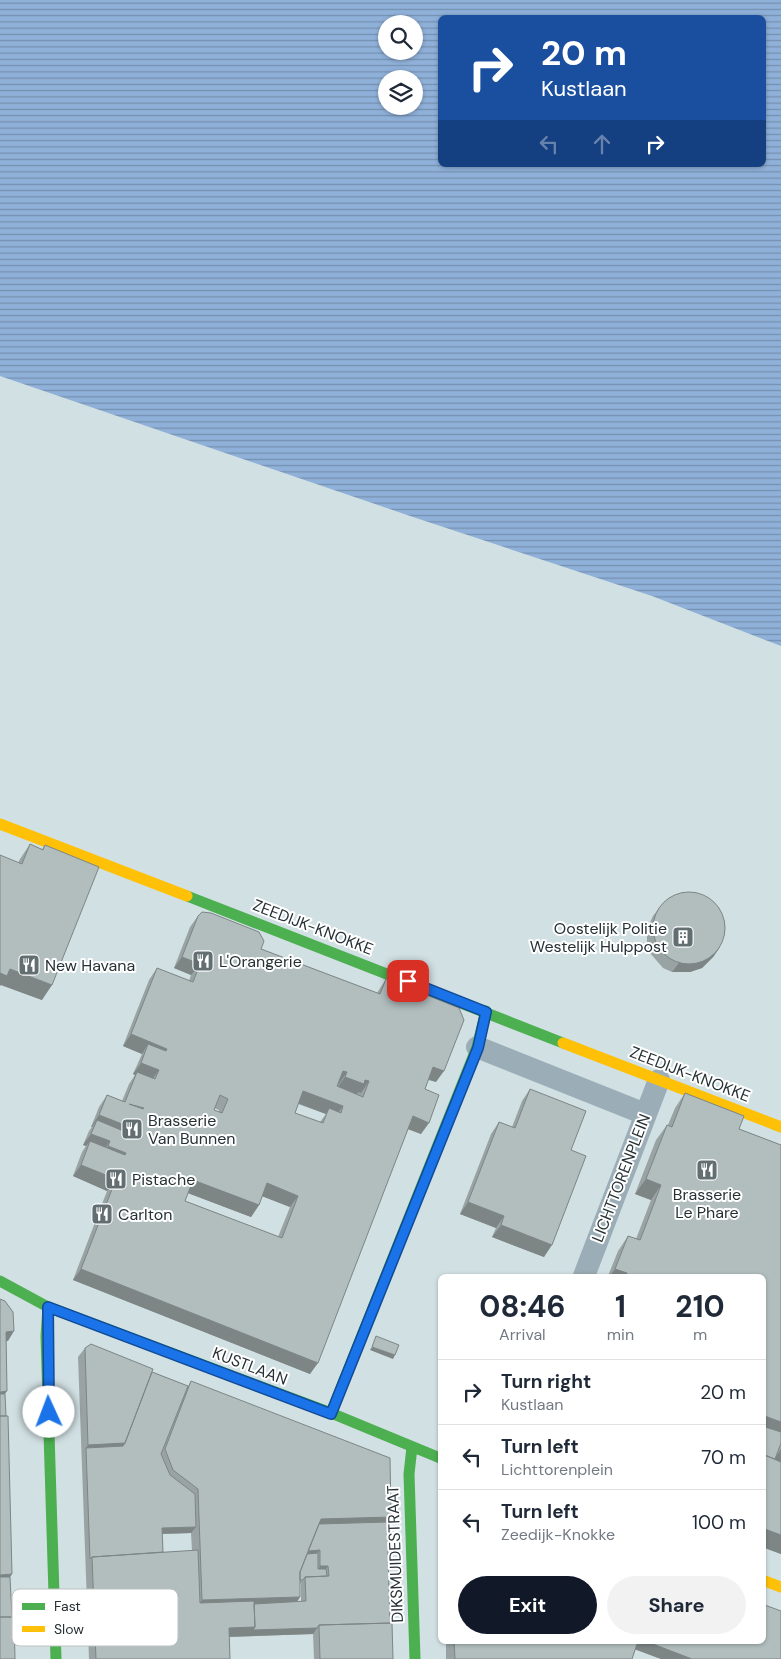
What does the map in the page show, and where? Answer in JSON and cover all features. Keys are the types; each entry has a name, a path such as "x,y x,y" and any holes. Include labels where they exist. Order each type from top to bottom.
{"street":[{"name":"ZEEDIJK-KNOKKE","path":"0,824 781,1127"},
{"path":"331,1414 478,1048 486,1012"},
{"path":"478,1048 645,1114"},
{"name":"LICHTTORENPLEIN","path":"585,1274 659,1080"},
{"name":"KUSTLAAN","path":"0,1281 48,1307 331,1414 438,1457"},
{"path":"48,1307 46,1336 54,1589"},
{"name":"DIKSMUIDESTRAAT","path":"412,1447 409,1474 415,1659"},
{"path":"766,1581 781,1587"},
{"path":"56,1646 56,1659"}],"water":[{"path":"0,0 781,0 781,646 652,596 416,518 0,376"}],"building":[{"path":"30,844 43,850 45,845 99,867 52,985 10,969 7,976 0,973 0,855 22,864"},
{"name":"Oostelijk Politie Westelijk Hulppost","path":"689,892 709,898 719,908 725,928 719,948 709,958 689,964 669,958 659,948 653,928 659,908 669,898"},
{"path":"202,912 211,913 259,932 264,941 261,949 380,994 386,979 459,1008 464,1020 444,1071 433,1067 425,1089 439,1095 429,1123 413,1116 318,1363 81,1269 116,1179 81,1165 90,1141 125,1155 126,1153 108,1146 110,1141 91,1134 97,1120 133,1135 135,1129 99,1115 107,1095 125,1102 137,1072 155,1079 159,1070 141,1063 148,1044 166,1051 167,1049 131,1034 157,968 193,982 200,964 182,957 198,916","holes":["343,1071 347,1072 345,1077 364,1084 365,1080 369,1081 363,1097 337,1086","303,1091 343,1106 341,1113 329,1108 323,1123 295,1113","220,1095 228,1099 222,1113 214,1110","193,1180 259,1205 267,1183 298,1196 282,1238 185,1201"]},
{"path":"530,1089 586,1111 571,1150 586,1156 552,1245 501,1225 504,1216 468,1202 499,1122 515,1128"},
{"path":"685,1093 744,1116 739,1129 781,1145 781,1422 766,1416 766,1274 627,1274 615,1269 628,1236 640,1240 661,1185 646,1179 667,1125 672,1127"},
{"path":"0,1299 5,1301 13,1312 14,1331 6,1332 7,1391 0,1392"},
{"path":"376,1336 399,1345 395,1355 372,1347"},
{"path":"91,1344 153,1369 125,1443 88,1445 85,1348"},
{"path":"152,1372 188,1386 161,1454 170,1475 195,1494 196,1527 162,1528 163,1552 92,1557 90,1559 86,1448 123,1446"},
{"path":"191,1381 390,1458 391,1517 321,1519 300,1572 300,1597 202,1600 198,1489 173,1470 165,1449"},
{"path":"0,1394 5,1394 6,1416 0,1416"},
{"path":"0,1416 8,1416 12,1574 0,1575"},
{"path":"766,1427 781,1432 781,1443 775,1459 766,1456"},
{"path":"766,1456 781,1462 781,1535 766,1529"},
{"path":"387,1522 390,1623 319,1625 317,1628 253,1630 255,1627 254,1604 306,1601 305,1577 329,1576 328,1566 320,1566 320,1550 308,1551 319,1524"},
{"path":"198,1550 200,1603 254,1601 255,1627 229,1628 230,1659 96,1659 95,1646 178,1646 178,1589 93,1589 92,1557"},
{"path":"318,1553 318,1569 326,1569 327,1576 305,1577 303,1580 300,1580 300,1572 307,1554"},
{"path":"0,1577 10,1577 12,1617 0,1617"},
{"path":"766,1605 781,1611 781,1659 692,1659 653,1644 766,1644"},
{"path":"0,1617 12,1617 12,1646 15,1646 15,1659 0,1659"},
{"path":"392,1623 393,1659 320,1659 319,1625"},
{"path":"454,1644 637,1644 632,1659 455,1659"}],"traffic: fast":[{"path":"187,896 563,1043"},
{"path":"331,1413 477,1047 486,1011"},
{"path":"0,1281 48,1307 331,1413 438,1457"},
{"path":"48,1307 46,1336 54,1589"},
{"path":"412,1447 409,1474 415,1659"},
{"path":"56,1646 56,1659"}],"traffic: slow":[{"path":"0,824 187,896"},
{"path":"563,1043 781,1127"},
{"path":"766,1581 781,1587"}],"place":[{"name":"Oostelijk Politie Westelijk Hulppost","path":"683,937"},
{"name":"L'Orangerie","path":"203,961"},
{"name":"New Havana","path":"29,965"},
{"name":"Brasserie Van Bunnen","path":"132,1129"},
{"name":"Brasserie Le Phare","path":"707,1170"},
{"name":"Pistache","path":"116,1179"},
{"name":"Carlton","path":"102,1214"}],"route":[{"path":"49,1412 46,1336 48,1307 331,1414 478,1048 486,1012 408,981"}]}
